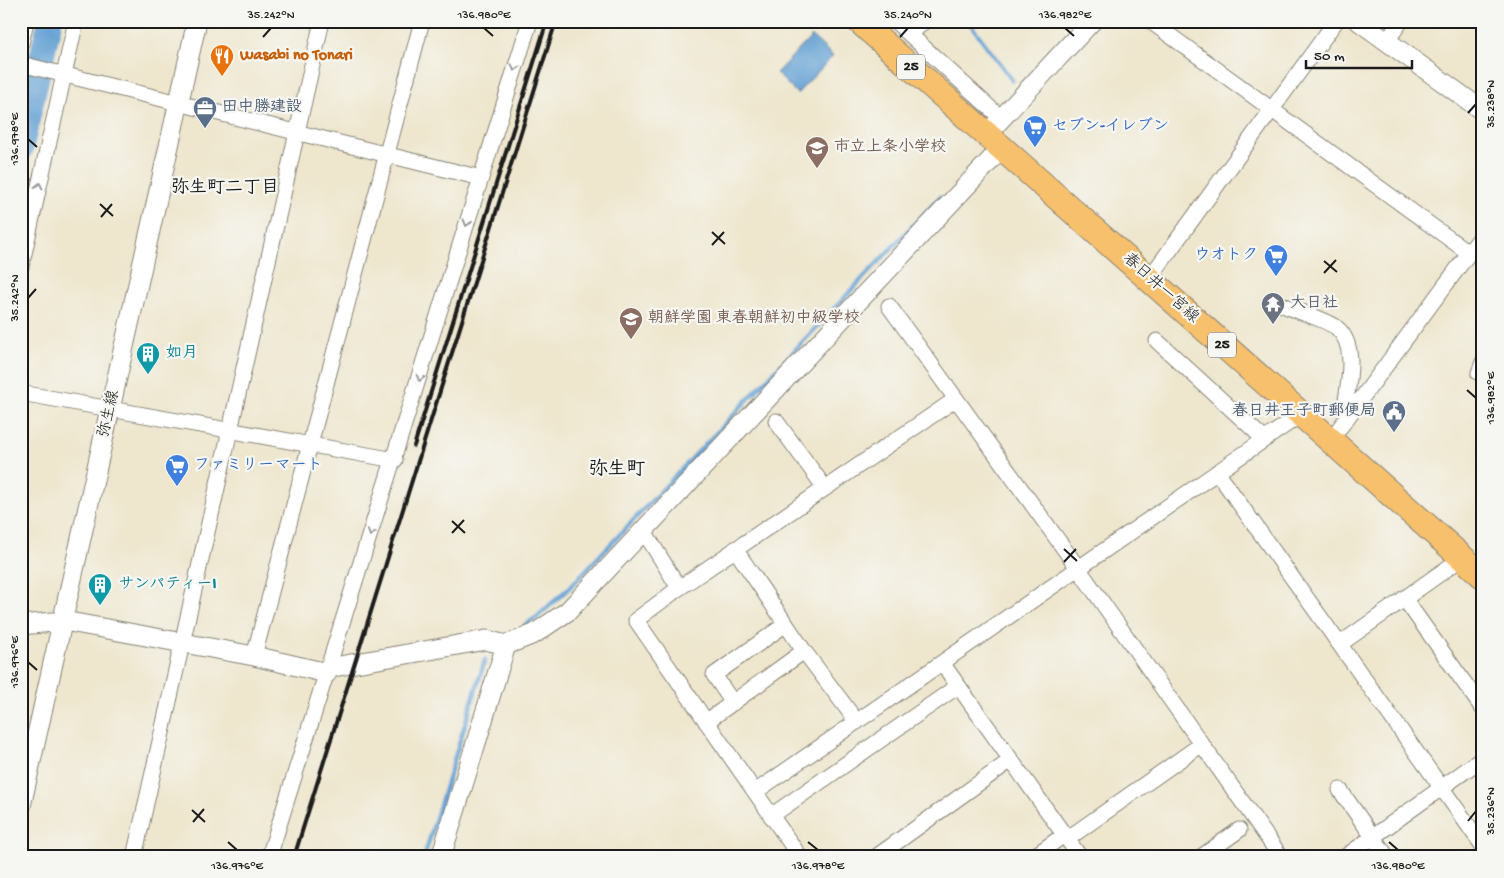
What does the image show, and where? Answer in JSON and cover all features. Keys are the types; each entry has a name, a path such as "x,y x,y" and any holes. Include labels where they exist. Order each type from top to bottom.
{"main road":[{"name":"春日井一宮線","path":"859,21 962,113 996,134 1148,279 1483,576"}],"street":[{"path":"21,44 26,21"},
{"path":"21,268 59,73 76,21"},
{"name":"弥生線","path":"21,806 198,21"},
{"path":"134,857 322,21"},
{"path":"254,656 422,21"},
{"path":"269,857 395,460 530,21"},
{"path":"894,21 910,35 996,134"},
{"path":"910,35 924,21"},
{"path":"1150,21 1469,253"},
{"path":"1148,279 1336,21"},
{"path":"1359,21 1483,111"},
{"path":"1387,41 1401,21"},
{"path":"21,625 64,621 327,670 486,640 506,645 534,634 568,611 644,531 996,134 1089,22"},
{"path":"23,64 481,178"},
{"path":"1330,441 1483,234"},
{"path":"1283,305 1337,328 1347,340 1350,371 1345,407 1351,413"},
{"path":"890,306 1078,568 1280,857"},
{"path":"1157,341 1264,439"},
{"path":"1483,362 1479,373 1483,376"},
{"path":"21,393 395,460"},
{"path":"800,857 636,620 735,549 956,398"},
{"path":"755,792 1300,415"},
{"path":"776,421 825,488"},
{"path":"1218,472 1483,846"},
{"path":"644,531 679,588"},
{"path":"735,549 804,651 857,722"},
{"path":"1340,644 1462,558"},
{"path":"1404,598 1483,709"},
{"path":"733,703 714,675 786,624"},
{"path":"441,857 506,645"},
{"path":"706,722 804,651"},
{"path":"942,663 1080,857"},
{"path":"771,816 958,686"},
{"path":"1033,857 1202,744"},
{"path":"1344,857 1483,758"},
{"path":"876,857 1011,760"},
{"path":"1340,790 1387,857"},
{"path":"1201,857 1239,830"}],"water":[{"path":"812,36 833,56 797,94 776,73"}],"waterway":[{"path":"21,148 50,21"},
{"path":"968,21 1012,80"},
{"path":"525,625 537,617 571,586 940,197"},
{"path":"424,857 485,660"}],"railway":[{"path":"414,446 547,21"},
{"path":"294,857 556,21"}],"place":[{"name":"Wasabi no Tonari","path":"222,77"},
{"name":"田中勝建設","path":"205,129"},
{"name":"セブン-イレブン","path":"1035,148"},
{"name":"市立上条小学校","path":"817,169"},
{"name":"ウオトク","path":"1276,277"},
{"name":"大日社","path":"1273,325"},
{"name":"朝鮮学園 東春朝鮮初中級学校","path":"631,340"},
{"name":"如月","path":"148,375"},
{"name":"春日井王子町郵便局","path":"1394,433"},
{"name":"ファミリーマート","path":"177,487"},
{"name":"サンパティーI","path":"100,606"}],"district":[{"name":"弥生町二丁目","path":"225,188"},
{"name":"弥生町","path":"617,470"}]}
